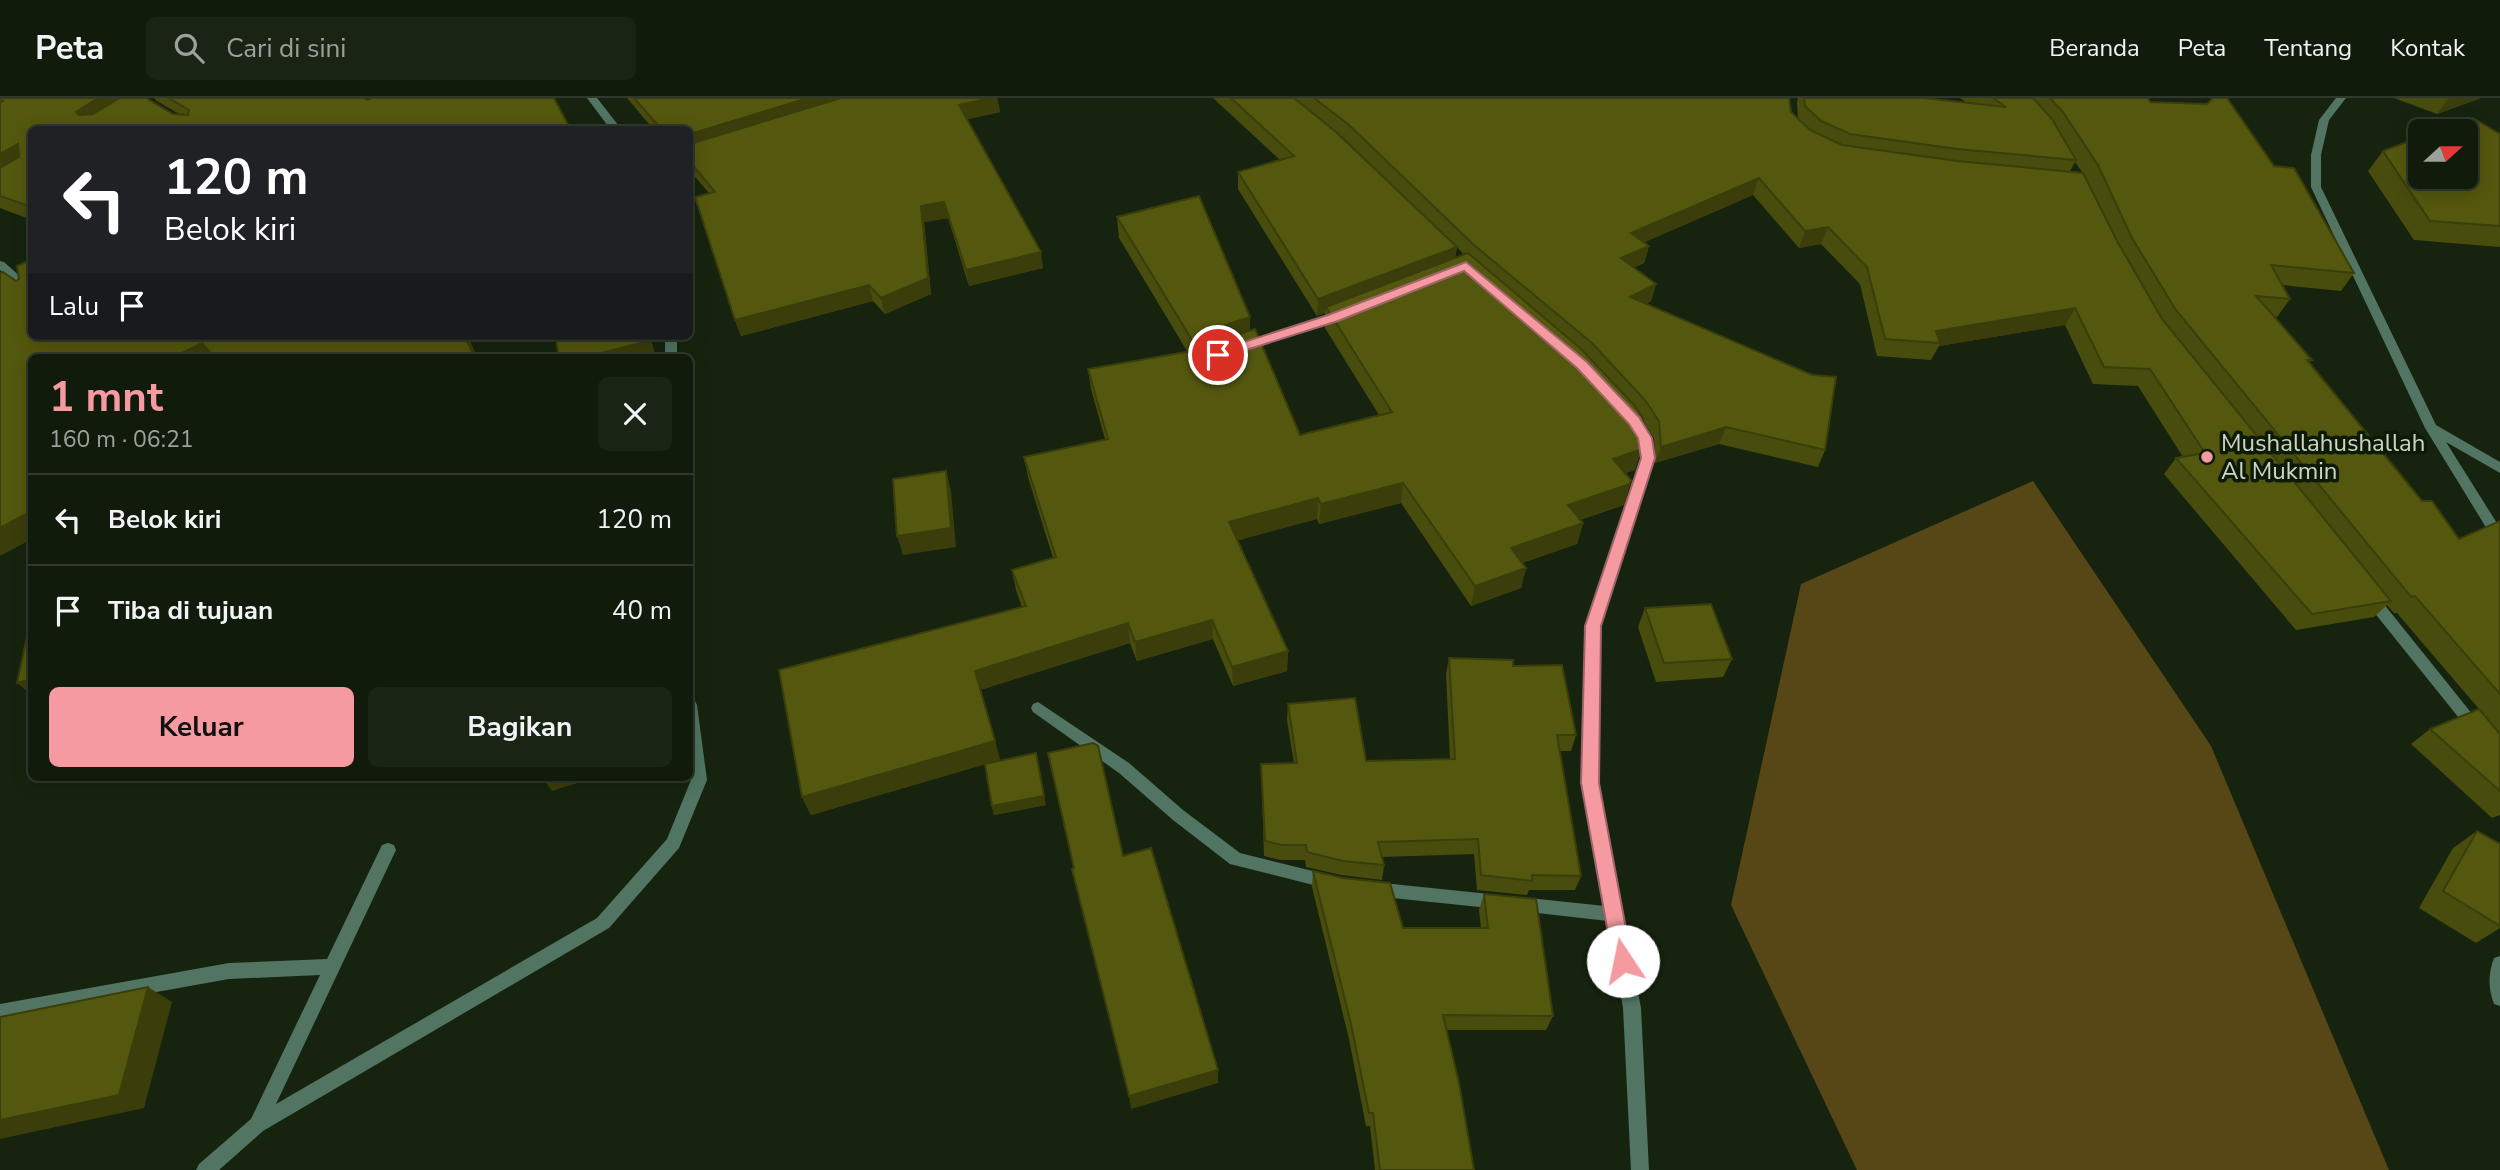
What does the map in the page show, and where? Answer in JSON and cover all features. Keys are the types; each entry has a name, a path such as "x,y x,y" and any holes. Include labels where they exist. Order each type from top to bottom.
{"street":[{"path":"592,98 614,126"},
{"path":"2341,98 2324,120 2316,155 2316,187 2431,428 2500,539"},
{"path":"0,264 28,290"},
{"path":"1230,351 1357,308"},
{"path":"74,340 86,354"},
{"path":"1625,412 1645,438 1648,458 1593,626 1590,783 1632,1008 1640,1170"},
{"path":"2431,428 2500,468"},
{"path":"2363,588 2486,743"},
{"path":"1038,708 1124,768 1178,816 1236,859 1348,886 1613,914"},
{"path":"205,1170 257,1125 603,923 673,844 699,780 693,730"},
{"path":"257,1125 388,850"},
{"path":"2500,964 2497,974 2500,998"},
{"path":"0,1012 229,971 332,967"}],"shaded area":[{"path":"2033,481 2211,746 2389,1170 1857,1170 1731,905 1801,584"}],"building":[{"path":"0,98 98,98 76,112 79,115 93,114 120,98 146,98 173,114 188,115 189,110 169,98 554,98 569,126 28,126 28,206 0,196 0,168 19,157 18,144 0,154 0,102 3,101"},
{"path":"634,98 808,98 693,133 693,126 658,126"},
{"path":"841,98 990,98 959,105 1041,252 966,270 944,202 921,206 928,278 881,298 869,285 735,320 695,197 715,192 693,166 693,143"},
{"path":"1231,98 1294,98 1336,132 1457,247 1318,299 1238,172 1294,156"},
{"path":"1314,98 1789,98 1791,112 1810,130 1842,145 1957,161 2083,173 2117,241 2162,319 2391,601 2312,614 2176,458 2205,453 2150,369 2104,367 2075,308 1936,331 1940,343 1885,339 1867,267 1828,227 1805,231 1759,178 1631,233 1649,246 1621,258 1656,284 1630,297 1812,375 1836,377 1825,450 1726,427 1661,447 1659,421 1645,400 1592,343 1474,245 1348,124"},
{"path":"1804,98 1924,98 2006,107 1993,98 2033,98 2052,119 2076,160 1957,149 1850,134 1821,121 1805,106"},
{"path":"2050,98 2148,98 2150,102 2207,104 2213,98 2227,98 2274,166 2294,168 2354,273 2271,265 2290,299 2256,296 2312,360 2307,360 2422,501 2432,501 2459,539 2500,521 2500,694 2415,596 2411,597 2176,310 2132,238 2098,165 2063,112"},
{"path":"2478,121 2500,134 2500,226 2430,221 2409,189 2478,189"},
{"path":"2408,142 2408,188 2383,151"},
{"path":"1199,196 1250,317 1213,329 1212,339 1222,340 1255,329 1300,435 1392,412 1326,307 1468,253 1581,349 1634,405 1643,418 1646,437 1642,449 1613,459 1631,480 1630,484 1568,505 1583,523 1511,548 1526,568 1475,586 1403,483 1321,504 1318,498 1229,522 1288,651 1232,667 1212,620 1135,642 1128,623 975,671 995,741 802,797 779,670 1026,606 1012,570 1056,557 1024,457 1108,439 1088,369 1198,350 1117,217"},
{"path":"28,261 28,340 467,340 473,354 211,354 202,343 180,354 28,354 28,513 0,528 0,273 3,272 16,281 19,279 17,266"},
{"path":"556,340 648,341 598,354 558,354"},
{"path":"946,471 951,528 897,536 893,479"},
{"path":"1711,604 1732,659 1664,663 1645,608"},
{"path":"28,632 28,680 17,683"},
{"path":"1449,658 1513,660 1513,666 1562,665 1576,735 1557,735 1581,876 1532,875 1532,881 1481,875 1478,839 1378,842 1384,865 1343,861 1307,852 1306,845 1282,845 1265,841 1261,764 1297,763 1288,704 1355,698 1366,761 1455,759"},
{"path":"2479,709 2500,734 2500,791 2430,729"},
{"path":"1093,743 1098,746 1123,856 1151,848 1218,1070 1129,1096 1072,869 1074,868 1048,753"},
{"path":"1036,753 1044,796 992,806 985,764"},
{"path":"2477,831 2500,844 2500,926 2443,891"},
{"path":"1313,871 1343,878 1390,883 1403,928 1488,928 1484,894 1536,899 1553,1016 1443,1015 1459,1083 1474,1170 1380,1170 1373,1113 1369,1113 1351,1024"},
{"path":"148,987 119,1095 0,1120 0,1017"}],"place":[{"name":"Mushallahushallah Al Mukmin","path":"2207,457"}],"route":[{"path":"1218,355 1333,318 1466,266 1582,365 1634,421 1645,438 1648,458 1593,626 1590,783 1623,961"}]}
